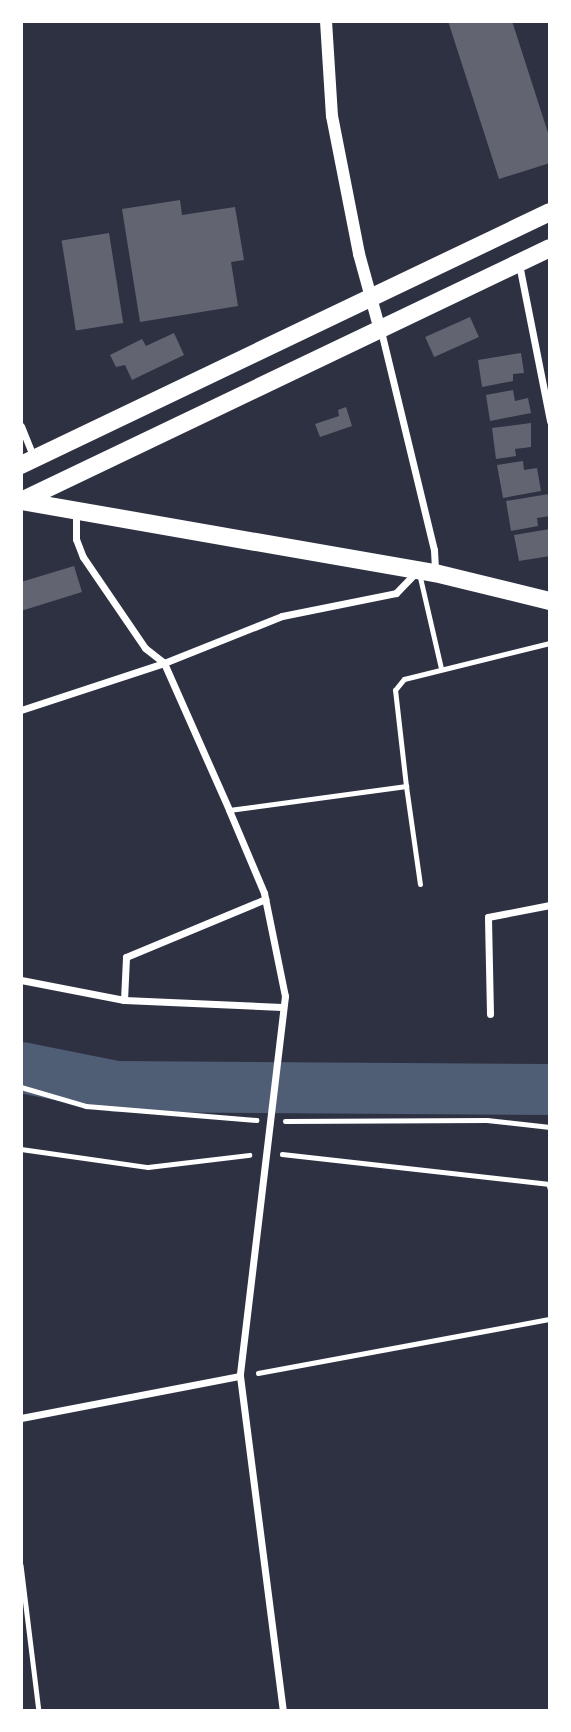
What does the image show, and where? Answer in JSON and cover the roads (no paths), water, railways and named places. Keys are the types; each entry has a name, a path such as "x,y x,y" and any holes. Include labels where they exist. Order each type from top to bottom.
{"main road":[{"path":"28,461 550,212"},
{"path":"21,501 550,248"},
{"path":"21,501 427,571 550,601"}],"street":[{"path":"21,710 164,663 282,616 396,593 427,571 434,550 371,297 332,116 326,21"},
{"path":"519,263 550,421"},
{"path":"21,426 28,461"},
{"path":"76,511 76,540 83,557 145,648 164,663 229,810 265,899 285,996 274,1108 265,1153 240,1376 283,1711"},
{"path":"124,1000 126,957 265,899"},
{"path":"490,1014 488,918 550,905"},
{"path":"21,981 124,1000 282,1007"},
{"path":"21,1418 240,1376"}],"lane":[{"path":"427,571 441,668"},
{"path":"420,884 395,690 404,679 550,643"},
{"path":"229,810 406,786"}],"waterway":[{"path":"21,1067 116,1086 550,1089"}]}
